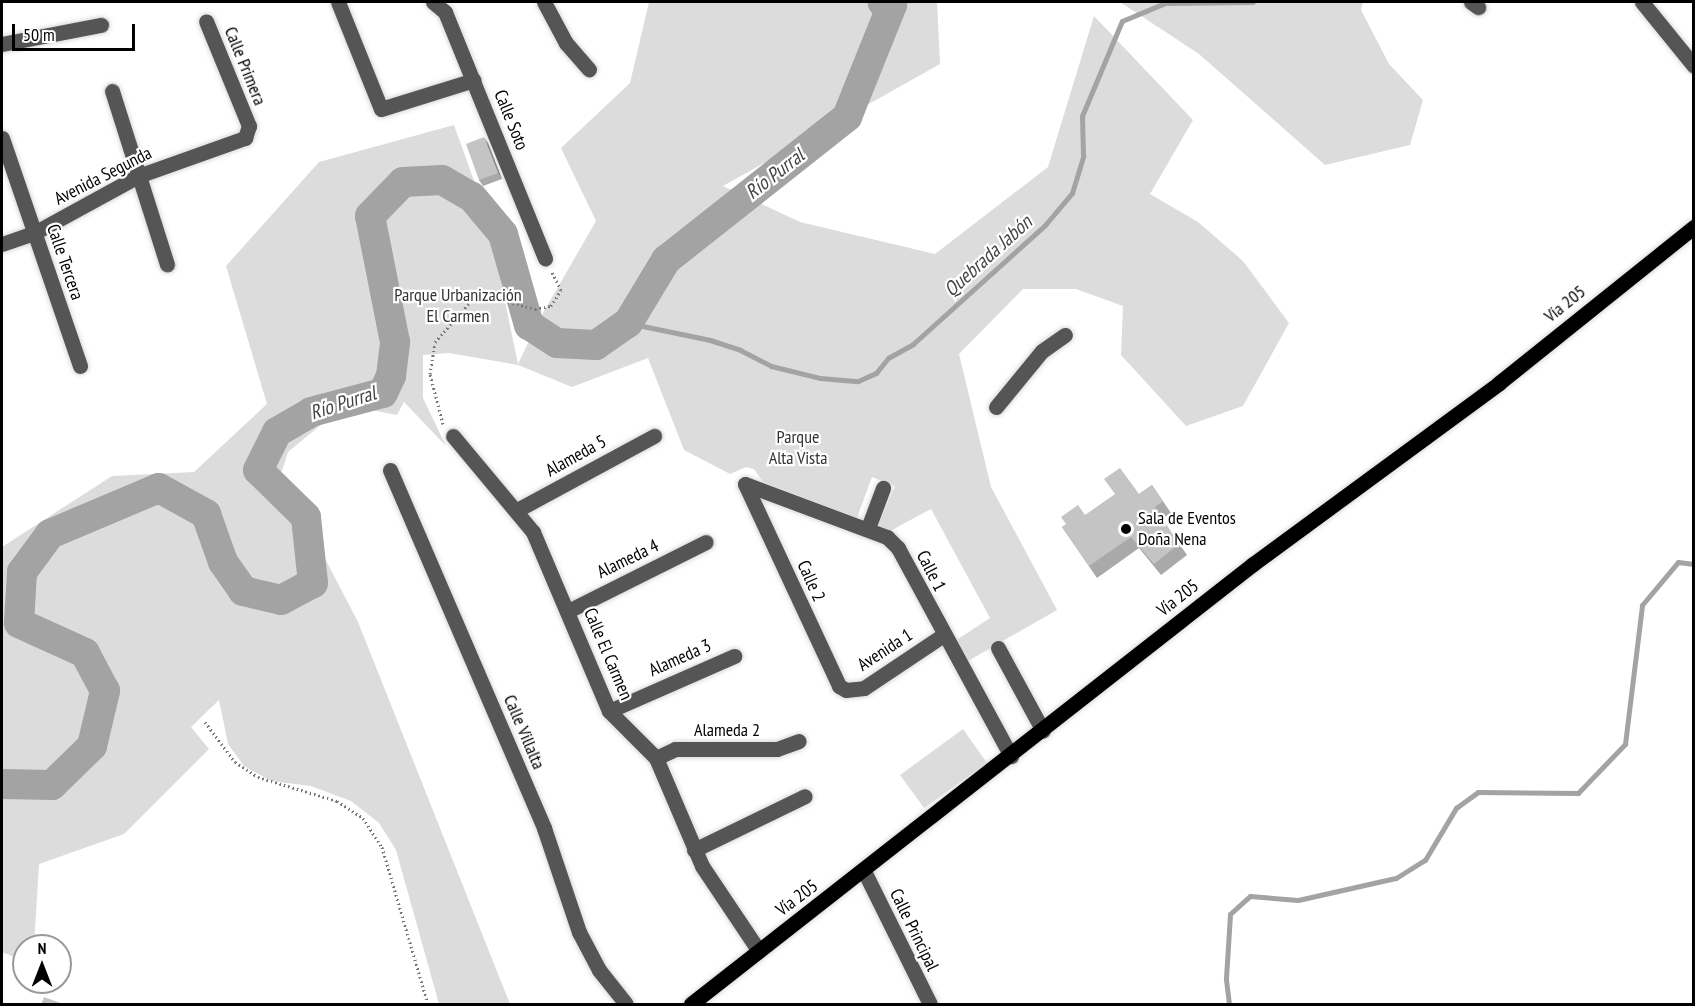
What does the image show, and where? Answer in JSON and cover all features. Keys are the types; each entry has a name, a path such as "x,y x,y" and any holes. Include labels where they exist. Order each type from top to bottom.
{"main road":[{"name":"Vía 205","path":"691,1005 1253,564 1498,383 1694,227"}],"street":[{"path":"338,2 381,110 474,80"},
{"path":"544,2 566,43 589,69"},
{"path":"1642,2 1694,66"},
{"name":"Calle Soto","path":"440,5 474,80 545,258"},
{"name":"Calle Primera","path":"206,21 249,126"},
{"path":"2,44 101,25"},
{"path":"112,90 167,264"},
{"name":"Avenida Segunda","path":"2,244 34,233 138,176 245,138 249,126"},
{"name":"Calle Tercera","path":"2,138 80,366"},
{"path":"996,407 1042,351 1065,335"},
{"name":"Calle El Carmen","path":"453,436 517,510 544,554 609,711 656,758 694,850 759,951"},
{"name":"Alameda 5","path":"517,510 654,436"},
{"name":"Calle Villalta","path":"390,470 544,828 579,932 598,970 626,1005"},
{"name":"Calle 1","path":"745,484 868,528 887,537 898,548 942,636 1011,756"},
{"name":"Calle 2","path":"745,484 834,680 846,690"},
{"path":"868,528 883,488"},
{"name":"Alameda 4","path":"568,611 706,542"},
{"name":"Avenida 1","path":"846,690 864,688 942,636"},
{"path":"998,648 1043,731"},
{"name":"Alameda 3","path":"609,711 734,656"},
{"name":"Alameda 2","path":"656,758 675,749 777,749 799,741"},
{"path":"694,850 805,796"},
{"name":"Calle Principal","path":"864,871 930,1005"}],"path":[{"path":"453,436 440,421 433,397 430,374 435,342 478,293 535,309 551,306 561,290 545,258"},
{"path":"205,722 235,762 258,777 337,801 363,819 382,848 428,1005"}],"green space":[{"path":"649,2 937,2 940,64 723,186 800,222 935,254 1048,167 1094,16 1193,120 1150,194 1198,222 1243,261 1289,323 1243,406 1186,426 1121,355 1123,306 1076,289 1023,289 959,354 991,487 1057,610 968,661 955,641 990,618 931,509 888,532 878,525 895,486 872,477 857,518 763,482 754,469 746,467 730,474 684,450 648,358 572,387 518,365 449,353 423,355 423,398 446,446 404,402 397,415 345,405 288,452 281,474 358,622 510,1004 439,1004 396,850 379,823 351,801 311,786 271,781 244,766 228,744 219,700 191,727 209,749 124,834 39,864 35,934 12,934 12,956 2,952 2,547 112,476 194,472 267,404 226,266 319,162 454,125 488,220 518,364 539,320 596,221 561,148 630,83"},
{"path":"1120,2 1363,2 1361,10 1389,64 1423,100 1410,145 1325,165 1199,54"},
{"path":"963,729 987,763 924,808 900,775"}],"building":[{"path":"484,137 498,173 479,180 466,144"},
{"path":"1120,468 1139,494 1152,485 1163,501 1155,507 1179,544 1154,564 1131,537 1089,566 1062,527 1066,524 1061,517 1078,505 1085,515 1115,494 1104,479"},
{"path":"44,997 66,1005 41,1005"}],"waterway":[{"name":"Río Purral","path":"2,784 52,785 92,746 105,691 85,653 19,623 22,572 50,534 159,488 206,514 223,562 243,591 281,600 313,583 306,517 258,470 277,432 311,412 383,393 391,376 395,342 370,216 403,182 442,180 472,197 503,234 529,325 557,343 596,345 628,323 666,260 847,117 892,5 882,2"},
{"name":"Quebrada Jabón","path":"628,323 710,340 740,350 771,366 820,378 858,381 876,373 888,358 913,344 1045,225 1072,193 1083,156 1082,116 1122,21 1165,3 1253,2"},
{"path":"1229,1004 1226,978 1230,914 1250,896 1298,900 1396,878 1425,860 1456,808 1478,792 1578,793 1625,744 1642,605 1678,562 1694,564"}],"place":[{"name":"Sala de Eventos Doña Nena","path":"1126,529"}],"park label":[{"name":"Parque Urbanización El Carmen","path":"458,306"},
{"name":"Parque Alta Vista","path":"798,448"}]}
